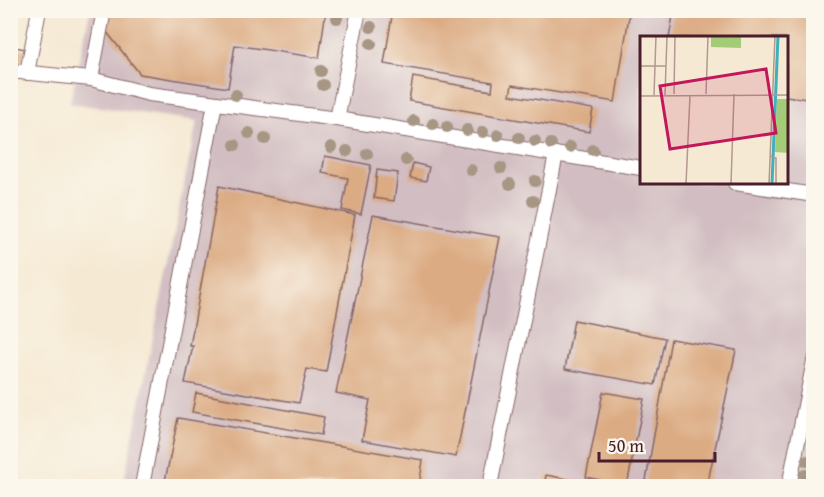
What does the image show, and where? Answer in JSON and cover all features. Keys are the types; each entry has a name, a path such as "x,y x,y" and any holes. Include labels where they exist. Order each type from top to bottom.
{"street":[{"path":"27,73 39,10"},
{"path":"91,79 104,10"},
{"path":"337,119 358,10"},
{"path":"10,71 91,79 149,94 337,119 640,168"},
{"path":"142,486 215,103"},
{"path":"490,486 556,154"},
{"path":"742,184 813,195"},
{"path":"789,486 813,361"}],"shaded area":[{"path":"90,11 813,11 813,486 123,486 197,121 70,103"}],"building":[{"path":"109,10 326,10 319,58 235,45 228,88 140,74 106,31"},
{"path":"393,10 630,10 615,102 512,85 510,95 593,109 589,132 409,101 413,77 492,91 493,82 384,64"},
{"path":"674,10 814,10 814,100 788,96 788,36 669,36"},
{"path":"10,46 25,49 23,63 15,69 10,69"},
{"path":"325,156 371,165 361,214 342,210 348,178 322,173"},
{"path":"413,163 429,167 426,181 410,178"},
{"path":"377,170 398,173 394,201 374,198"},
{"path":"219,186 355,215 326,372 307,369 299,403 185,383"},
{"path":"373,215 500,237 456,457 362,440 370,400 336,393"},
{"path":"574,320 665,338 655,385 565,369"},
{"path":"671,339 736,350 707,486 645,486"},
{"path":"603,392 644,399 627,486 586,477"},
{"path":"196,393 324,417 321,435 192,412"},
{"path":"178,418 423,460 419,486 164,486"},
{"path":"546,475 599,485 599,486 544,486"}],"waterway":[{"path":"812,486 814,481"}]}
